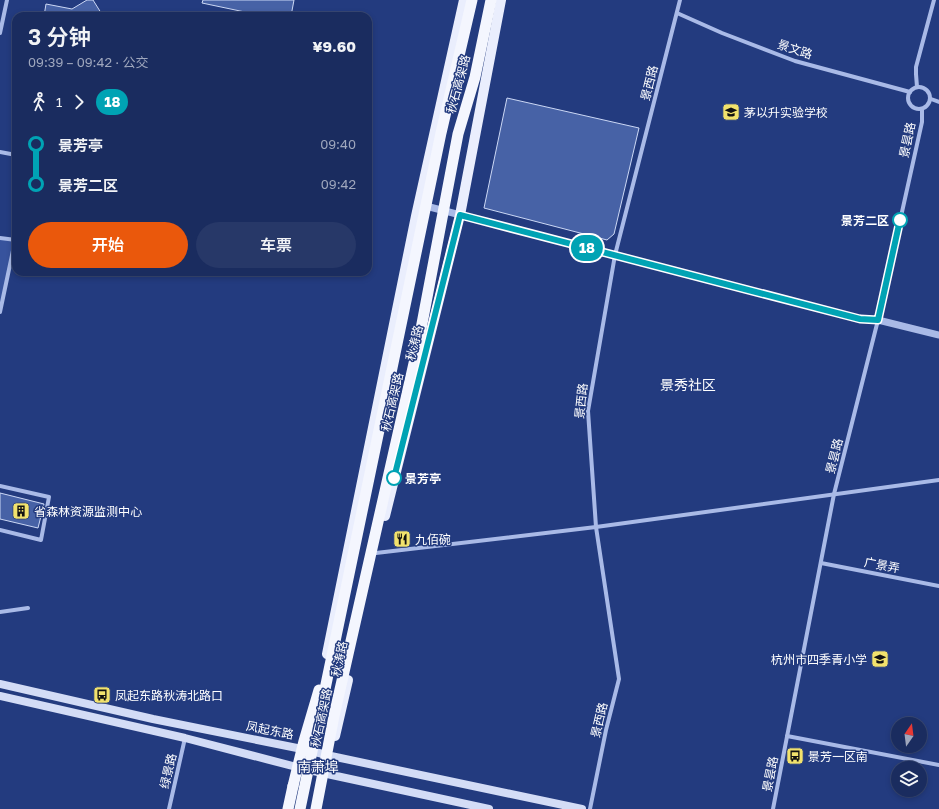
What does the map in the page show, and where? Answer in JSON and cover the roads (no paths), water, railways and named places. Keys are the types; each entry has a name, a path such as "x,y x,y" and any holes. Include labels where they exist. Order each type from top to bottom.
{"highway":[{"name":"秋石高架路","path":"300,809 441,133 472,0"},
{"name":"秋石高架路","path":"316,809 336,708 417,350 458,134 475,77 491,0"},
{"path":"288,809 304,741 342,610"}],"main road":[{"name":"秋涛路","path":"295,809 418,204 464,0"},
{"name":"秋涛路","path":"321,809 331,756 376,553 460,215 501,0"},
{"name":"凤起东路","path":"0,684 582,809"},
{"path":"0,696 185,738 304,770 490,809"}],"street":[{"path":"0,33 7,0"},
{"name":"景西路","path":"590,809 606,730 619,679 596,526 588,411 615,255 680,0"},
{"path":"917,87 916,67 934,0"},
{"name":"景文路","path":"677,13 722,34 795,61 910,92"},
{"path":"917,87 924,88 929,92 931,99 928,106 922,109 915,108 910,103 908,97 911,90 917,87"},
{"path":"931,99 939,102"},
{"name":"景昙路","path":"773,809 834,494 878,320 922,122 922,109"},
{"path":"0,152 12,154"},
{"path":"418,204 860,319 878,320 939,335"},
{"path":"0,238 12,240"},
{"path":"0,312 12,254"},
{"path":"376,553 596,526 939,480"},
{"path":"0,486 49,497 41,540 0,530"},
{"name":"广景弄","path":"821,563 939,586"},
{"path":"0,612 28,608"},
{"path":"787,736 939,765"},
{"name":"绿景路","path":"169,809 185,738"}],"place":[{"name":"茅以升实验学校","path":"731,112"},
{"name":"景芳二区","path":"900,220"},
{"name":"景芳亭","path":"394,478"},
{"name":"省森林资源监测中心","path":"21,511"},
{"name":"九佰碗","path":"402,539"},
{"name":"杭州市四季青小学","path":"880,659"},
{"name":"凤起东路秋涛北路口","path":"102,695"},
{"name":"景芳一区南","path":"795,756"}],"district":[{"name":"景秀社区","path":"688,384"},
{"name":"南萧埠","path":"318,766"}]}
